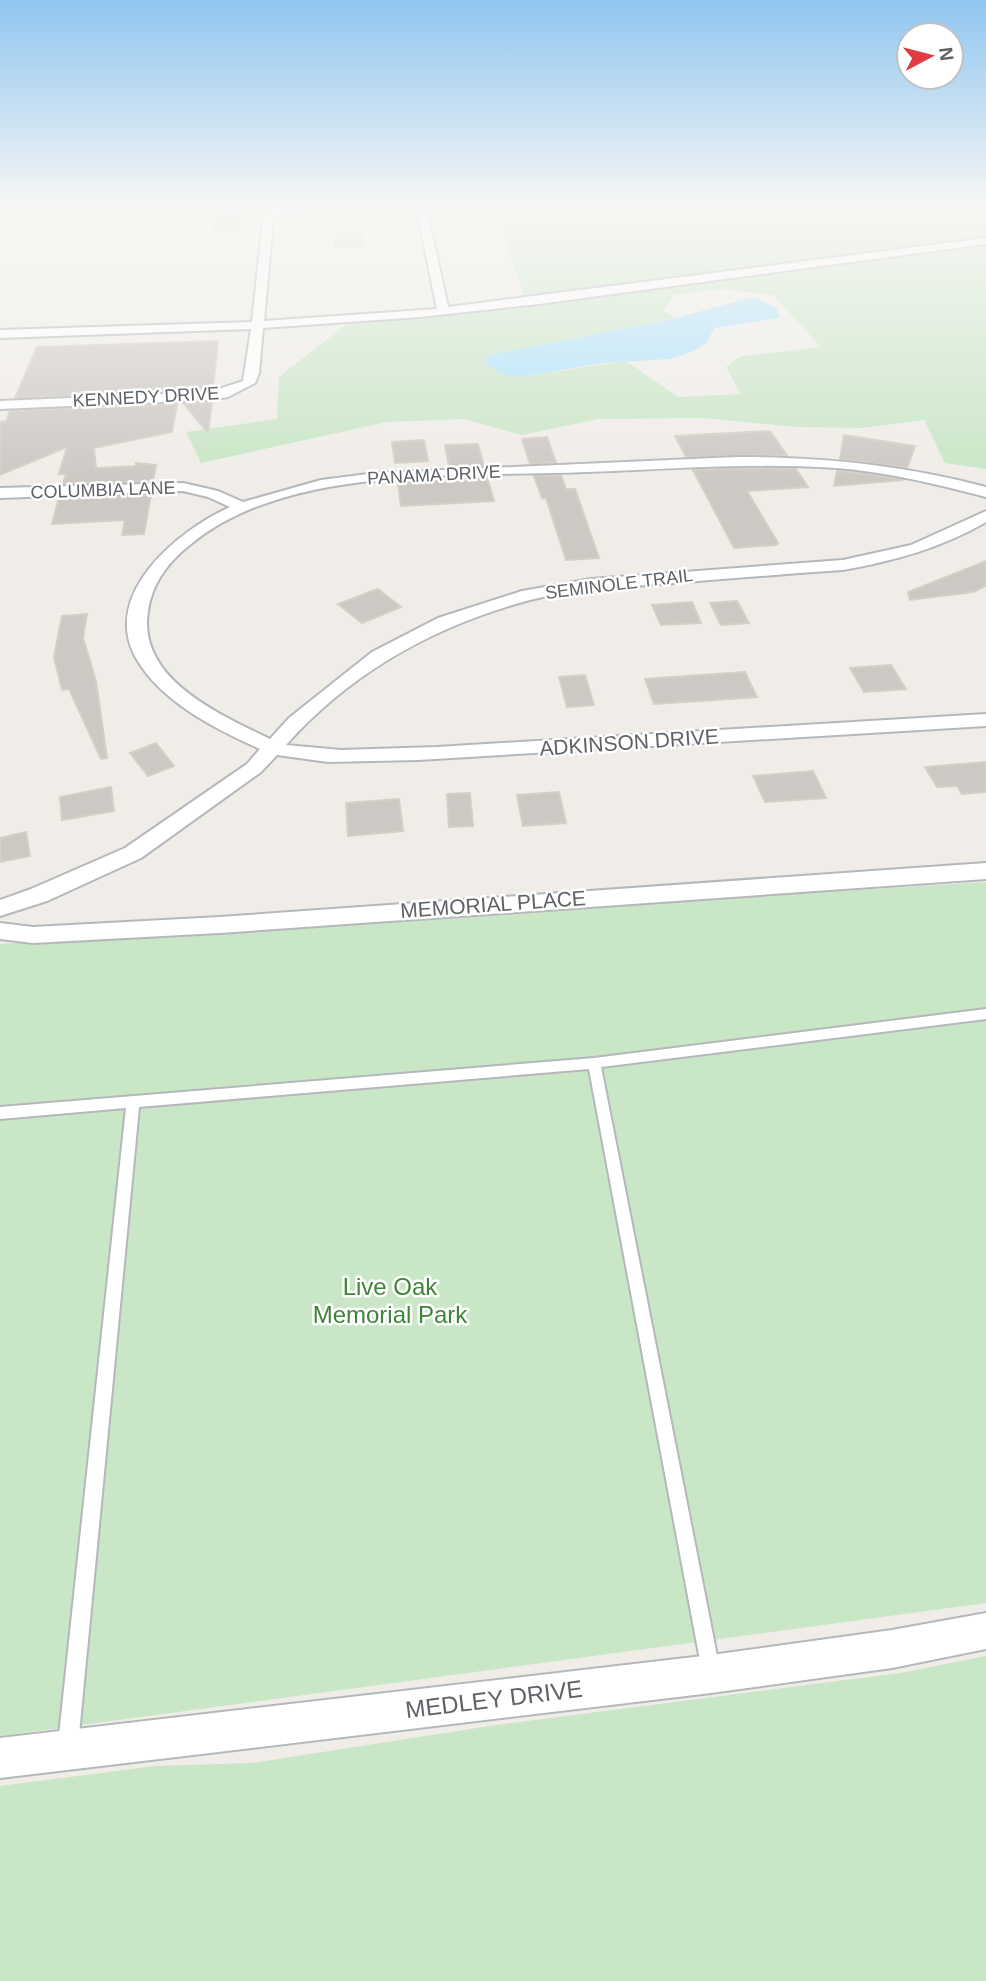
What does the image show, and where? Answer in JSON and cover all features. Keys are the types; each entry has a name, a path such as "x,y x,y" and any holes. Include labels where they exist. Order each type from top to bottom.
{"street":[{"name":"KENNEDY DRIVE","path":"0,405 223,394 241,387 251,380 261,298"},
{"path":"440,298 443,312"},
{"path":"0,334 258,325 443,312 547,298"},
{"name":"PANAMA DRIVE","path":"272,748 192,705 168,687 148,663 139,635 141,597 158,567 197,533 244,508 302,488 364,478 783,459 883,467 946,480 986,492"},
{"name":"COLUMBIA LANE","path":"0,493 170,486 213,494 244,508"},
{"name":"SEMINOLE TRAIL","path":"0,908 40,895 133,853 240,779 296,722 379,656 444,622 500,603 618,580 843,565 883,559 933,544 986,516"},
{"name":"ADKINSON DRIVE","path":"272,748 333,756 429,754 986,720"},
{"name":"MEMORIAL PLACE","path":"0,931 33,935 193,926 986,871"},
{"name":"MEDLEY DRIVE","path":"0,1758 711,1674 892,1649 986,1630"}],"lane":[{"path":"0,1113 594,1063 986,1014"},
{"path":"594,1063 711,1674"},
{"path":"67,1750 133,1101"}],"green space":[{"path":"576,298 671,298 664,311 677,318 490,355 484,363 526,376 626,361 678,397 741,394 726,367 741,356 821,347 776,298 986,298 986,469 945,463 924,420 862,428 795,427 703,418 598,419 522,435 464,419 387,422 201,463 186,432 277,419 279,377 345,325 529,308 528,305"},
{"name":"Live Oak Memorial Park","path":"986,882 986,1603 0,1736 0,944"},
{"path":"986,1656 986,1981 0,1981 0,1786 155,1766 252,1763 496,1725 900,1673"}],"water":[{"path":"745,299 758,299 778,309 779,318 714,328 707,343 692,352 669,359 603,363 526,376 504,375 484,363 489,355 677,318"}],"building":[{"path":"218,341 213,388 210,389 15,398 37,347"},
{"path":"212,402 208,433 184,404"},
{"path":"177,404 172,432 94,448 96,468 136,466 136,463 156,465 153,481 63,484 66,474 59,474 67,447 0,475 0,422 6,421 10,411"},
{"path":"770,431 787,455 686,457 675,436"},
{"path":"844,435 915,446 907,468 840,459"},
{"path":"547,437 556,462 530,464 522,439"},
{"path":"424,440 428,461 395,463 392,442"},
{"path":"478,444 484,466 449,467 445,445"},
{"path":"796,469 808,487 747,491 778,543 776,545 734,548 693,470"},
{"path":"837,471 874,475 903,480 834,486"},
{"path":"561,475 566,489 575,489 599,558 566,560 546,498 542,498 534,476"},
{"path":"487,477 494,501 401,506 398,483"},
{"path":"151,495 144,534 122,535 125,520 52,524 59,498"},
{"path":"986,561 986,586 973,592 910,600 908,592"},
{"path":"378,589 401,607 362,623 338,604"},
{"path":"737,601 749,623 721,625 710,603"},
{"path":"692,602 701,623 661,625 652,605"},
{"path":"87,614 83,638 96,681 107,758 101,759 69,689 62,690 54,657 62,616"},
{"path":"891,665 906,689 864,692 850,668"},
{"path":"745,672 757,697 654,704 645,679"},
{"path":"585,675 594,705 567,707 559,677"},
{"path":"156,743 174,766 148,776 130,753"},
{"path":"986,762 986,792 962,794 957,786 937,787 925,767"},
{"path":"813,771 826,798 765,802 753,776"},
{"path":"111,787 114,811 62,820 60,797"},
{"path":"559,792 566,823 523,826 517,795"},
{"path":"470,793 473,826 449,827 447,794"},
{"path":"399,799 403,831 348,836 346,803"},
{"path":"26,832 30,856 0,862 0,838"}]}
